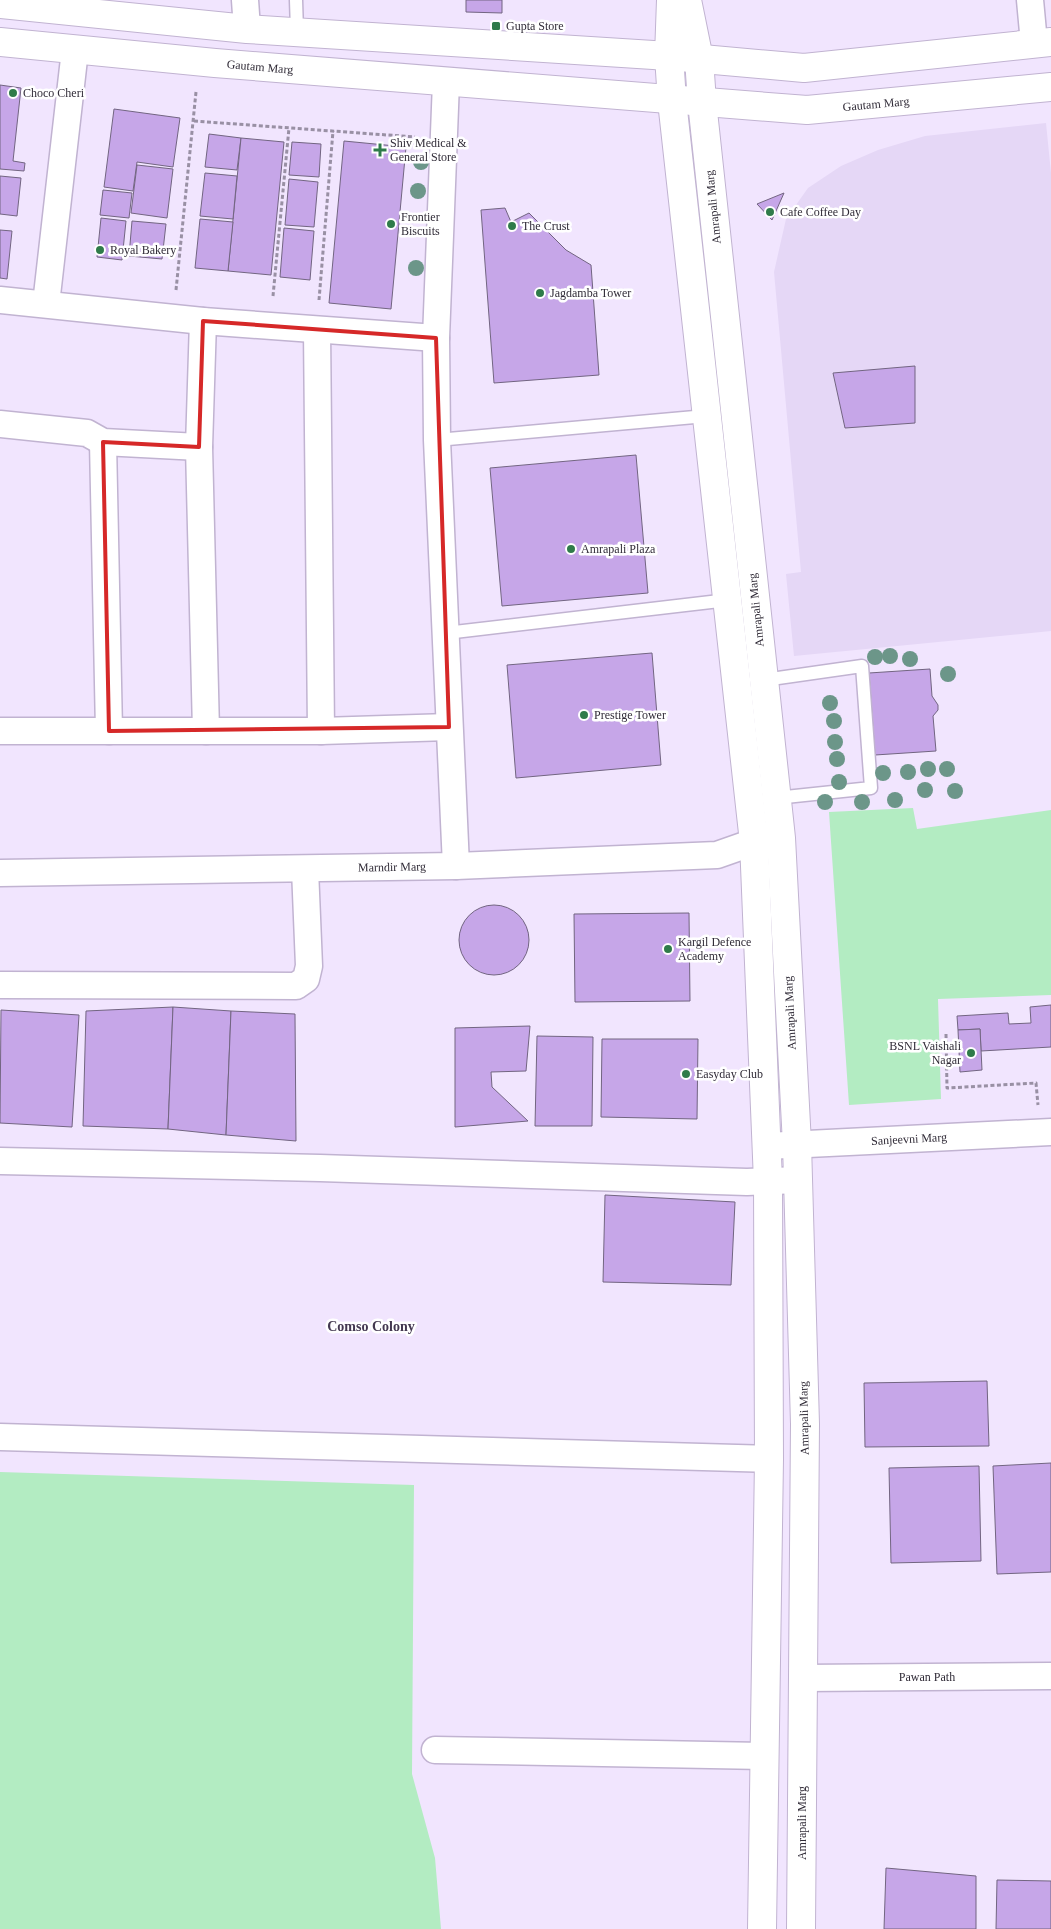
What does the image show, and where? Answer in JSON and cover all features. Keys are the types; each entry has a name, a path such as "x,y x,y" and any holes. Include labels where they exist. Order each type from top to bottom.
{"street":[{"path":"245,0 247,29"},
{"path":"671,0 670,56 672,101 754,842 768,1181 769,1459 762,1929"},
{"name":"Amrapali Marg","path":"687,0 699,59 702,102 781,838 797,1144 805,1424 801,1929"},
{"path":"0,4 247,29 670,56 804,68 1043,42 1030,0"},
{"name":"Gautam Marg","path":"0,42 199,62 672,101 807,110 1051,87"},
{"path":"46,304 75,50"},
{"path":"446,82 436,338 437,440 456,866"},
{"path":"0,300 204,321 436,338"},
{"path":"204,321 200,447 206,731"},
{"path":"317,330 321,731"},
{"path":"0,424 87,433 103,442 200,447"},
{"path":"103,442 109,731"},
{"path":"0,731 321,731 450,727"},
{"name":"Marndir Marg","path":"0,873 456,866 717,855 754,842 781,838"},
{"path":"0,985 296,986 306,979 309,966 305,869"},
{"name":"Sanjeevni Marg","path":"767,1146 1045,1132"},
{"path":"0,1161 768,1181 798,1180"},
{"path":"0,1436 769,1459"},
{"name":"Pawan Path","path":"803,1678 1051,1676"},
{"path":"766,1678 803,1678"},
{"path":"435,1750 764,1756"}],"lane":[{"path":"296,0 297,31"},
{"path":"437,440 706,416"},
{"path":"446,632 728,600"},
{"path":"764,680 862,666 871,788 776,798"}],"path":[{"path":"173,318 199,62"},
{"path":"194,121 443,139"},
{"path":"270,326 289,128"},
{"path":"317,330 333,131"},
{"path":"946,1034 947,1088 1036,1083 1045,1132"}],"highlighted area":[{"path":"203,321 436,338 449,727 109,731 103,442 199,447"}],"shaded area":[{"path":"1046,123 1051,173 1051,631 794,656 786,574 801,572 774,272 786,219 808,188 841,166 878,150 925,136"}],"green space":[{"path":"913,808 917,829 1051,810 1051,995 938,999 941,1099 849,1105 829,812"},
{"path":"0,1472 414,1485 412,1774 435,1858 441,1929 0,1929"}],"building":[{"path":"466,0 502,0 502,13 466,12"},
{"path":"0,85 21,88 13,161 25,163 24,171 0,169"},
{"path":"114,109 180,118 173,167 137,162 133,191 104,187"},
{"path":"209,134 241,138 237,170 205,167"},
{"path":"241,138 284,142 271,275 228,271"},
{"path":"344,141 406,147 391,309 329,303"},
{"path":"292,142 321,144 319,177 289,175"},
{"path":"137,165 173,169 167,218 131,213"},
{"path":"205,173 237,176 233,219 200,216"},
{"path":"0,176 21,178 17,216 0,214"},
{"path":"289,179 318,182 314,227 285,225"},
{"path":"103,190 132,193 129,218 100,215"},
{"name":"Cafe Coffee Day","path":"784,193 772,220 757,204"},
{"name":"Jagdamba Tower","path":"505,208 511,222 529,213 566,250 591,265 599,375 494,383 481,210"},
{"path":"101,218 126,221 122,260 97,257"},
{"path":"200,219 233,222 228,271 195,268"},
{"path":"132,221 166,224 162,259 129,256"},
{"path":"284,228 314,231 310,280 280,277"},
{"path":"0,230 12,231 7,279 0,278"},
{"path":"915,366 915,423 845,428 833,373"},
{"name":"Amrapali Plaza","path":"636,455 648,593 502,606 490,468"},
{"name":"Prestige Tower","path":"652,653 661,765 516,778 507,665"},
{"path":"930,669 932,696 938,705 938,710 933,716 936,751 875,755 869,673"},
{"path":"494,905 507,908 519,915 526,927 529,940 526,953 519,965 507,972 494,975 481,972 469,965 462,953 459,940 462,927 469,915 481,908"},
{"path":"689,913 690,1001 575,1002 574,914"},
{"path":"1051,1005 1051,1047 981,1051 980,1029 958,1030 957,1016 1008,1013 1009,1024 1031,1023 1030,1007"},
{"path":"173,1007 168,1129 83,1126 86,1011"},
{"path":"173,1007 231,1011 226,1135 168,1129"},
{"path":"1,1010 79,1015 72,1127 0,1123"},
{"path":"231,1011 295,1014 296,1141 226,1135"},
{"path":"530,1026 526,1071 491,1072 492,1087 528,1121 455,1127 455,1028"},
{"path":"980,1029 982,1070 960,1072 958,1030"},
{"path":"537,1036 593,1037 592,1126 535,1126"},
{"path":"602,1039 698,1039 697,1119 601,1117"},
{"path":"605,1195 735,1202 731,1285 603,1282"},
{"path":"987,1381 989,1446 865,1447 864,1383"},
{"path":"1051,1463 1051,1572 997,1574 993,1466"},
{"path":"979,1466 981,1561 891,1563 889,1468"},
{"path":"886,1868 976,1876 976,1929 884,1929"},
{"path":"997,1880 1051,1881 1051,1929 996,1929"}],"place":[{"name":"Gupta Store","path":"496,26"},
{"name":"Choco Cheri","path":"13,93"},
{"name":"Shiv Medical & General Store","path":"380,150"},
{"name":"Cafe Coffee Day","path":"770,212"},
{"name":"Frontier Biscuits","path":"391,224"},
{"name":"The Crust","path":"512,226"},
{"name":"Royal Bakery","path":"100,250"},
{"name":"Jagdamba Tower","path":"540,293"},
{"name":"Amrapali Plaza","path":"571,549"},
{"name":"Prestige Tower","path":"584,715"},
{"name":"Kargil Defence Academy","path":"668,949"},
{"name":"BSNL Vaishali Nagar","path":"971,1053"},
{"name":"Easyday Club","path":"686,1074"}],"district":[{"name":"Comso Colony","path":"371,1326"}]}
